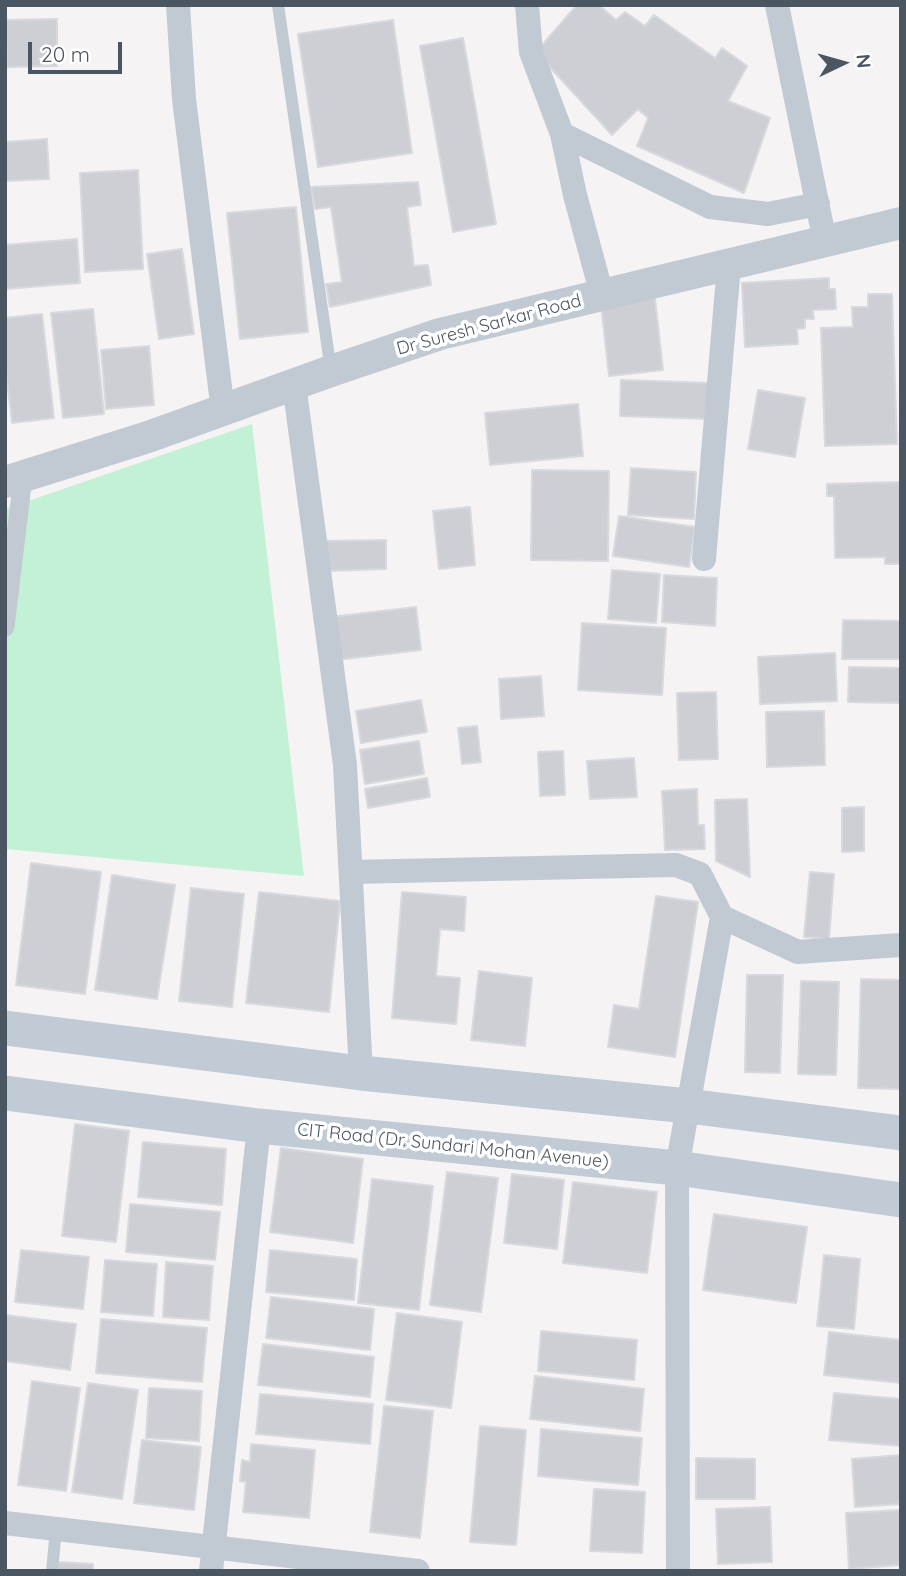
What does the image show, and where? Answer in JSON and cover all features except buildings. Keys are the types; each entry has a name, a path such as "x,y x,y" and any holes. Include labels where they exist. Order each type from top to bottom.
{"main road":[{"path":"5,1028 361,1073 688,1106 901,1133"},
{"name":"CIT Road (Dr. Sundari Mohan Avenue)","path":"5,1093 259,1126 677,1168 901,1200"}],"street":[{"path":"178,5 184,99 223,411"},
{"path":"527,5 531,52 562,135 602,295"},
{"path":"777,5 825,242"},
{"path":"562,135 710,207 768,215 818,204"},
{"name":"Dr Suresh Sarkar Road","path":"14,479 148,437 440,334 901,223"},
{"path":"705,559 729,265"},
{"path":"294,384 345,765 361,1073"},
{"path":"5,627 14,479"},
{"path":"351,872 676,865 700,874 722,917 677,1168 678,1571"},
{"path":"722,917 798,952 901,945"},
{"path":"212,1559 259,1126"},
{"path":"5,1522 212,1559 418,1571"}],"lane":[{"path":"278,5 331,371"},
{"path":"52,1571 56,1529"}],"green space":[{"path":"252,424 304,876 5,849 5,509"}]}
